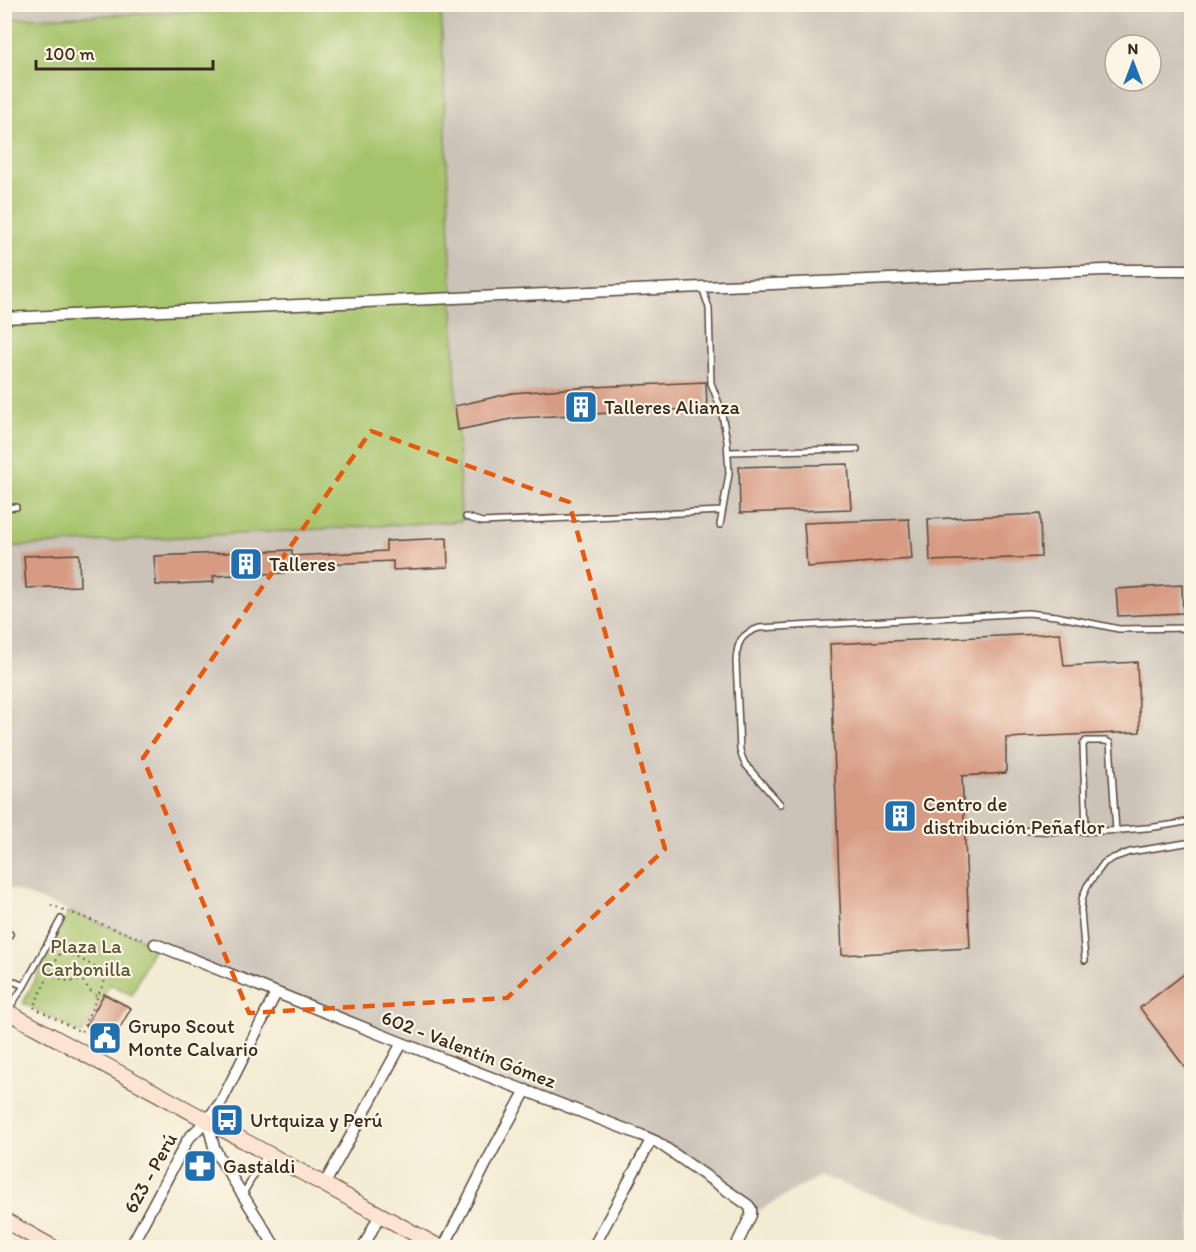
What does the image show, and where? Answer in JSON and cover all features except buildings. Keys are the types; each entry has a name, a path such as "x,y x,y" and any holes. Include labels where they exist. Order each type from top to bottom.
{"main road":[{"path":"6,1013 442,1248"},
{"path":"4,1220 54,1248"}],"street":[{"path":"4,318 702,286 1104,270 1191,270"},
{"name":"602 - Valentín Gómez","path":"155,944 651,1140 748,1205 751,1215 735,1248"},
{"name":"623 - Perú","path":"129,1248 188,1139 221,1102 276,993"},
{"path":"324,1185 402,1043"},
{"path":"442,1248 526,1090"},
{"path":"207,1120 219,1157 276,1248"},
{"path":"593,1248 651,1140"},
{"path":"363,1248 380,1214"}],"lane":[{"path":"702,286 709,308 711,383 721,409 728,441 729,474 720,525"},
{"path":"728,452 857,449"},
{"path":"4,508 16,507"},
{"path":"466,517 482,522 722,511"},
{"path":"780,804 745,764 740,750 736,649 747,632 759,628 1028,614 1056,616 1119,629 1191,628"},
{"path":"1086,832 1083,745 1086,741 1110,743 1116,831"},
{"path":"977,829 1116,831 1168,826 1191,820"},
{"path":"1085,960 1082,899 1087,886 1104,863 1130,852 1191,842"},
{"path":"6,1013 24,986 61,919"},
{"path":"4,944 10,934"},
{"path":"4,973 10,980 24,986"},
{"path":"242,1195 267,1154"}],"path":[{"path":"51,905 155,944"},
{"path":"49,942 62,949 108,974 81,1032 33,1007 62,949"},
{"path":"50,972 68,982 82,980 92,993 98,996"}],"highlighted area":[{"path":"371,431 569,502 665,849 507,998 249,1013 143,758"}],"shaded area":[{"path":"4,5 1191,5 1191,1247 1018,1247 820,1176 751,1215 751,1209 657,1142 5,886"}],"green space":[{"path":"374,5 441,5 461,521 5,547 4,19"},
{"name":"Plaza La Carbonilla","path":"69,912 155,944 132,995 110,984 82,1034 23,1003"}],"place":[{"name":"Talleres Alianza","path":"581,407"},
{"name":"Talleres","path":"246,564"},
{"name":"Centro de distribución Peñaflor","path":"900,816"},
{"name":"Grupo Scout Monte Calvario","path":"105,1038"},
{"name":"Urtquiza y Perú","path":"227,1120"},
{"name":"Gastaldi","path":"200,1166"}]}
